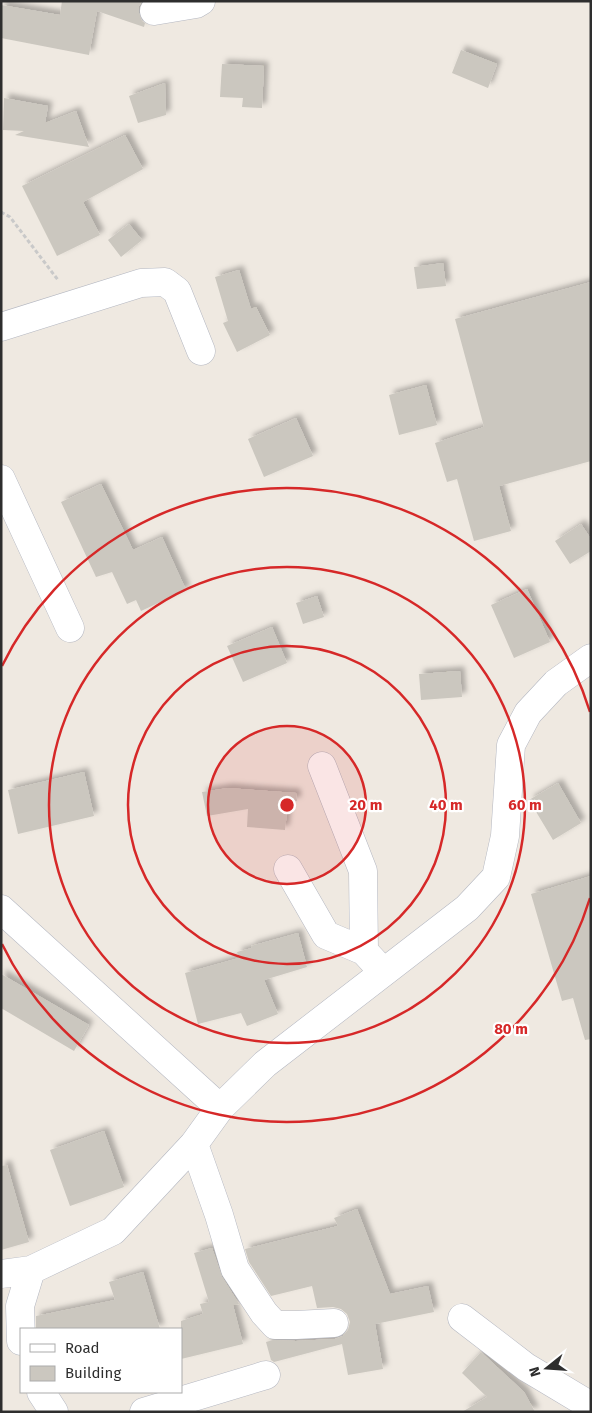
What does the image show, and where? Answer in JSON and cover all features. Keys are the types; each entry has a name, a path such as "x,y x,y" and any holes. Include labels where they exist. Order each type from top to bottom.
{"street":[{"path":"154,11 196,4 201,1"},
{"path":"1,327 140,283 165,282 177,291 201,350"},
{"path":"1,479 70,628"},
{"path":"1,1274 31,1270 113,1230 194,1144 220,1108 265,1064 467,908 496,877 505,836 511,745 528,713 556,683 591,658"},
{"path":"322,766 363,871 364,951"},
{"path":"288,869 326,935 364,951 383,972"},
{"path":"1,909 220,1108"},
{"path":"194,1144 219,1215 235,1269 264,1313 275,1325 334,1323"},
{"path":"21,1328 20,1306 31,1270"},
{"path":"462,1318 526,1367 591,1406"},
{"path":"144,1412 266,1375"},
{"path":"42,1393 54,1412"}],"path":[{"path":"1,212 10,217 75,304"}],"building":[{"path":"62,1 142,1 139,6 139,13 142,21 145,23 144,27 97,11 89,55 1,38 1,5 60,15"},
{"path":"461,50 497,64 488,88 452,73"},
{"path":"222,64 264,66 262,108 242,107 243,98 220,97"},
{"path":"165,83 166,115 138,123 129,96"},
{"path":"4,98 48,106 45,123 76,111 89,147 15,135 24,131 3,130"},
{"path":"125,135 143,169 83,202 100,235 57,256 22,186"},
{"path":"129,224 142,240 121,257 108,240"},
{"path":"443,263 446,286 417,289 414,267"},
{"path":"239,270 251,309 256,307 270,335 237,352 223,323 228,321 215,277"},
{"path":"591,282 591,461 499,486 511,531 474,541 457,479 447,482 435,443 484,427 455,319"},
{"path":"426,385 437,425 399,435 389,395"},
{"path":"296,418 313,456 264,477 248,439"},
{"path":"101,484 133,550 162,537 186,590 141,611 136,600 127,604 112,572 96,577 61,502"},
{"path":"581,524 591,539 591,551 570,564 555,541"},
{"path":"527,589 550,642 514,658 491,605"},
{"path":"317,596 324,617 303,624 296,603"},
{"path":"272,627 287,663 243,682 227,646"},
{"path":"460,671 462,697 421,700 419,674"},
{"path":"84,772 94,816 18,834 8,790"},
{"path":"558,783 581,823 553,840 529,800"},
{"path":"228,788 296,793 297,801 288,803 285,830 247,827 248,809 207,816 202,792"},
{"path":"591,876 591,1039 585,1040 573,998 562,1001 531,894"},
{"path":"298,933 307,967 264,980 278,1014 247,1026 241,1013 198,1024 185,973 239,958 237,952 252,948 251,946"},
{"path":"1,974 89,1025 74,1051 1,1008"},
{"path":"104,1131 124,1187 70,1206 50,1150"},
{"path":"7,1165 29,1242 1,1250 1,1166"},
{"path":"357,1209 390,1294 428,1286 434,1312 375,1324 383,1369 348,1375 342,1344 274,1362 271,1360 266,1342 273,1340 335,1339 343,1336 348,1330 350,1322 347,1314 341,1309 333,1307 317,1308 312,1286 271,1296 249,1262 245,1249 338,1226 334,1218"},
{"path":"212,1248 222,1277 239,1304 233,1305 243,1344 182,1359 181,1321 203,1314 200,1304 209,1302 194,1253"},
{"path":"143,1272 160,1328 36,1328 36,1316 115,1300 109,1282"},
{"path":"481,1352 524,1392 535,1412 462,1412 487,1397 462,1373"}]}
